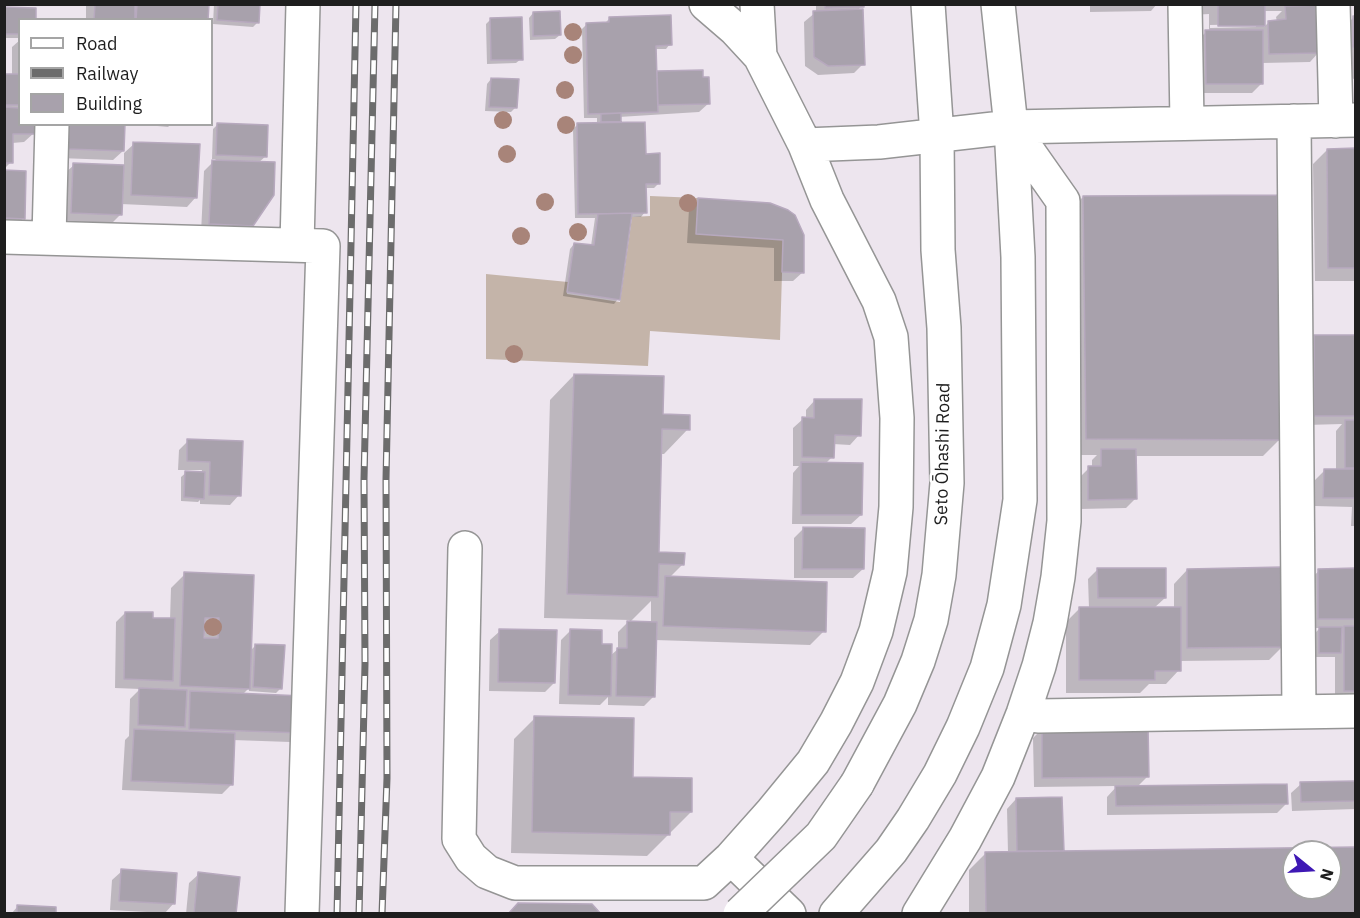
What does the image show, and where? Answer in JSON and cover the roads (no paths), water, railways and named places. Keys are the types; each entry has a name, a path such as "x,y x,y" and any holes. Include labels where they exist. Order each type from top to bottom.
{"street":[{"path":"297,245 303,4"},
{"path":"465,548 459,839 471,858 487,872 515,883 704,883 731,858 813,762 837,723 857,682 876,631 890,572 896,507 897,429 891,337 879,302 827,200 805,145 760,56 735,29 706,4"},
{"path":"757,4 760,56"},
{"name":"Seto Ōhashi Road","path":"740,914 821,836 857,784 900,704 918,661 931,620 939,575 947,483 944,328 938,250 937,136 928,4"},
{"path":"836,914 891,851 940,774 963,727 987,668 1004,604 1020,500 1018,257 1011,127 998,4"},
{"path":"1185,4 1187,123"},
{"path":"805,145 879,142 1011,127 1346,121 1332,4"},
{"path":"1294,121 1299,712"},
{"path":"49,237 52,126"},
{"path":"920,914 965,839 998,777 1023,714 1050,623 1064,521 1063,201 1011,127"},
{"path":"4,237 323,246 302,914"},
{"path":"1023,714 1038,716 1356,711"},
{"path":"731,858 789,914"}],"railway":[{"path":"337,914 356,4"},
{"path":"359,914 365,664 364,479 375,4"},
{"path":"382,914 387,778 386,479 396,4"}]}
